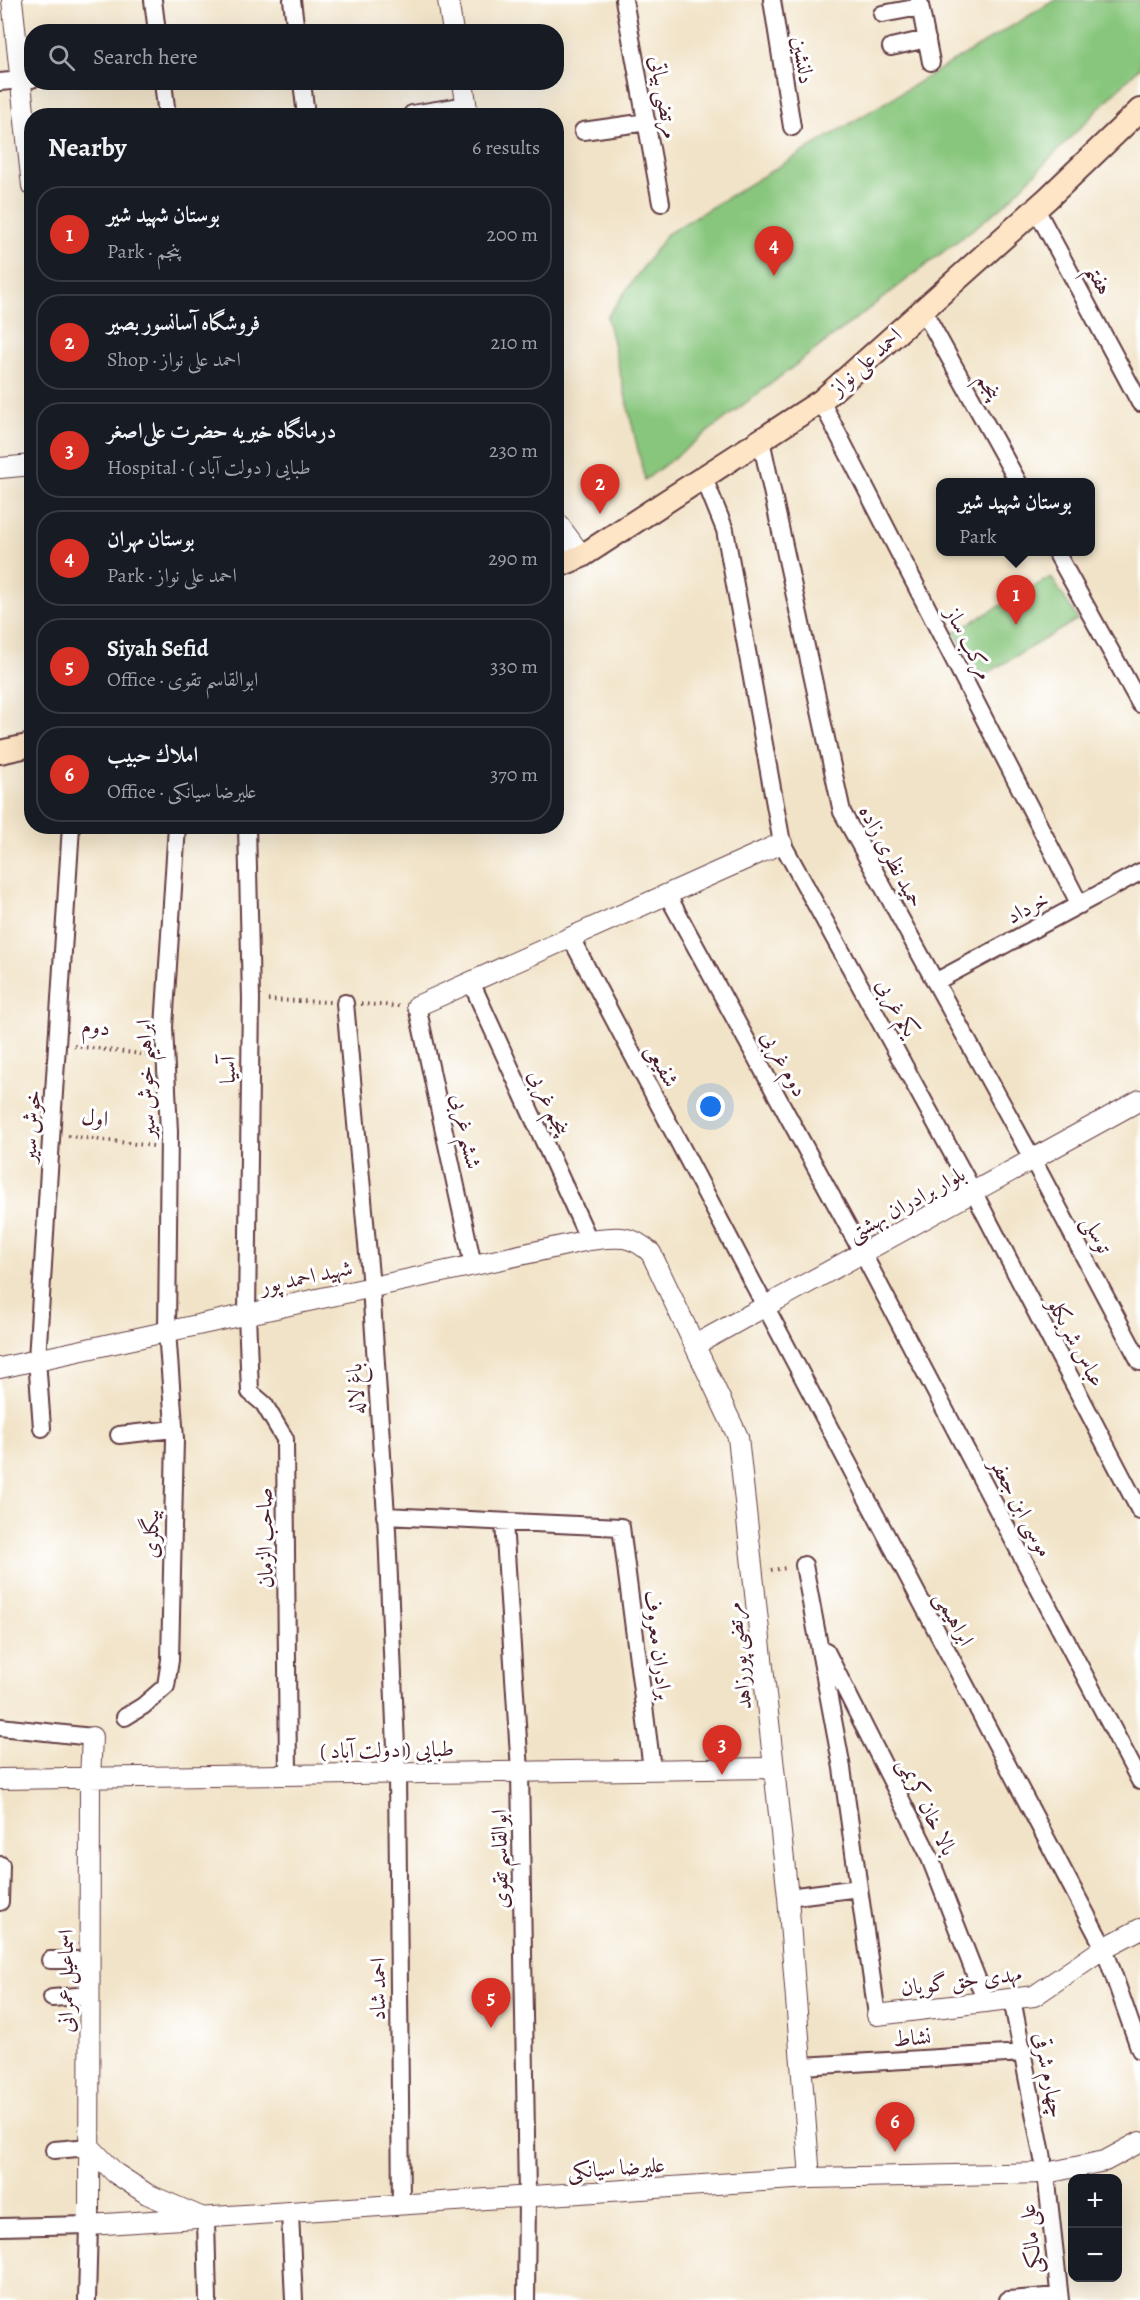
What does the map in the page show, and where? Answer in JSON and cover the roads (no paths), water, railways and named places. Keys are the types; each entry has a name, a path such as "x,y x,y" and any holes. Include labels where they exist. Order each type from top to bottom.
{"main road":[{"name":"احمد علی نواز","path":"564,564 582,556 821,401 1036,208 1140,110"},
{"path":"0,752 24,747"}],"street":[{"path":"12,0 24,69"},
{"path":"153,0 156,24"},
{"path":"292,0 295,24"},
{"path":"448,0 452,24"},
{"name":"مرتضی بیاتی","path":"624,0 661,203"},
{"name":"دلنشین","path":"772,0 792,127"},
{"path":"882,14 920,4 931,62"},
{"path":"891,47 927,39"},
{"path":"0,82 24,80"},
{"path":"27,90 28,108"},
{"path":"165,90 166,108"},
{"path":"303,90 305,108"},
{"path":"464,90 468,108"},
{"path":"583,131 647,122"},
{"name":"هفتم","path":"1036,208 1140,403"},
{"name":"پنجم","path":"923,310 1015,478"},
{"name":"مرکب ساز","path":"821,401 1080,905"},
{"name":"حمید نظری زاده","path":"761,440 842,813 1033,1160"},
{"path":"0,468 24,466"},
{"name":"یکم غربی","path":"704,478 725,530 782,843 974,1193"},
{"path":"564,532 582,556"},
{"path":"1058,556 1140,704"},
{"name":"خوش سیر","path":"42,1428 37,1359 70,834"},
{"name":"ابراهیم خوش سیر","path":"167,1331 169,1148 164,1027 176,834"},
{"name":"آسیا","path":"247,834 250,999 247,1314"},
{"path":"417,1006 782,843"},
{"name":"خرداد","path":"935,982 1140,872"},
{"name":"دوم غربی","path":"667,894 863,1254"},
{"name":"شفیعی","path":"571,938 766,1308"},
{"name":"پنجم غربی","path":"471,982 589,1240"},
{"name":"باغ لاله","path":"345,1003 371,1287 397,1772"},
{"name":"ششم غربی","path":"417,1006 472,1265"},
{"name":"بلوار برادران بهشتی","path":"695,1345 766,1308 1140,1100"},
{"name":"توسلی","path":"1033,1160 1140,1362"},
{"name":"عباس شریکلو","path":"974,1193 1140,1511"},
{"name":"شهید احمد پور","path":"0,1368 589,1240 623,1237"},
{"name":"مرتضی پورزاهد","path":"623,1237 640,1243 651,1253 738,1437 788,1898 810,2178"},
{"name":"موسی ابن جعفر","path":"863,1254 1140,1780"},
{"name":"ابراهیمی","path":"766,1308 1104,1948 1140,2050"},
{"name":"صاحب الزمان","path":"247,1314 250,1392 264,1404 285,1439 288,1774"},
{"name":"بیگلری","path":"126,1717 166,1686 170,1660 174,1429 167,1331"},
{"path":"119,1435 174,1429"},
{"path":"385,1516 504,1522"},
{"name":"برادران معروف","path":"504,1522 621,1527 652,1769"},
{"name":"ابوالقاسم تقوی","path":"504,1522 520,1771 527,2196 526,2300"},
{"name":"بالا خان کریمی","path":"804,1565 842,1768 877,2014"},
{"name":"بالا خان کریمی","path":"817,1634 928,1853 986,2002"},
{"path":"0,1727 92,1737"},
{"name":"اسماعیل عمرانی","path":"89,2225 92,1737"},
{"name":"طبایی ( دولت آباد )","path":"0,1779 774,1768"},
{"name":"احمد شاد","path":"397,1772 401,2205"},
{"path":"0,1902 1,1865"},
{"path":"788,1898 859,1888"},
{"name":"مهدی حق گویان","path":"877,2014 1034,1996 1104,1948 1140,1929"},
{"path":"50,1960 89,1960"},
{"path":"52,1998 90,1995"},
{"name":"چهارم شرقی","path":"1012,1999 1044,2166"},
{"name":"نشاط","path":"802,2066 1024,2053"},
{"name":"علیرضا سیانکی","path":"89,2225 810,2178 1044,2166 1104,2161 1140,2142"},
{"path":"54,2150 90,2147 115,2173 147,2194 206,2219 208,2300"},
{"name":"علی مالکی","path":"1044,2166 1060,2298"},
{"path":"290,2213 294,2300"},
{"path":"0,2227 89,2225 87,2300"},
{"path":"1008,2300 1060,2298"}],"place":[{"name":"بوستان مهران","path":"774,276"},
{"name":"فروشگاه آسانسور بصیر","path":"600,514"},
{"name":"بوستان شهید شیر","path":"1016,625"},
{"name":"درمانگاه خیریه حضرت علی‌اصغر","path":"722,1775"},
{"name":"Siyah Sefid","path":"491,2028"},
{"name":"املاك حبيب","path":"895,2152"}]}
